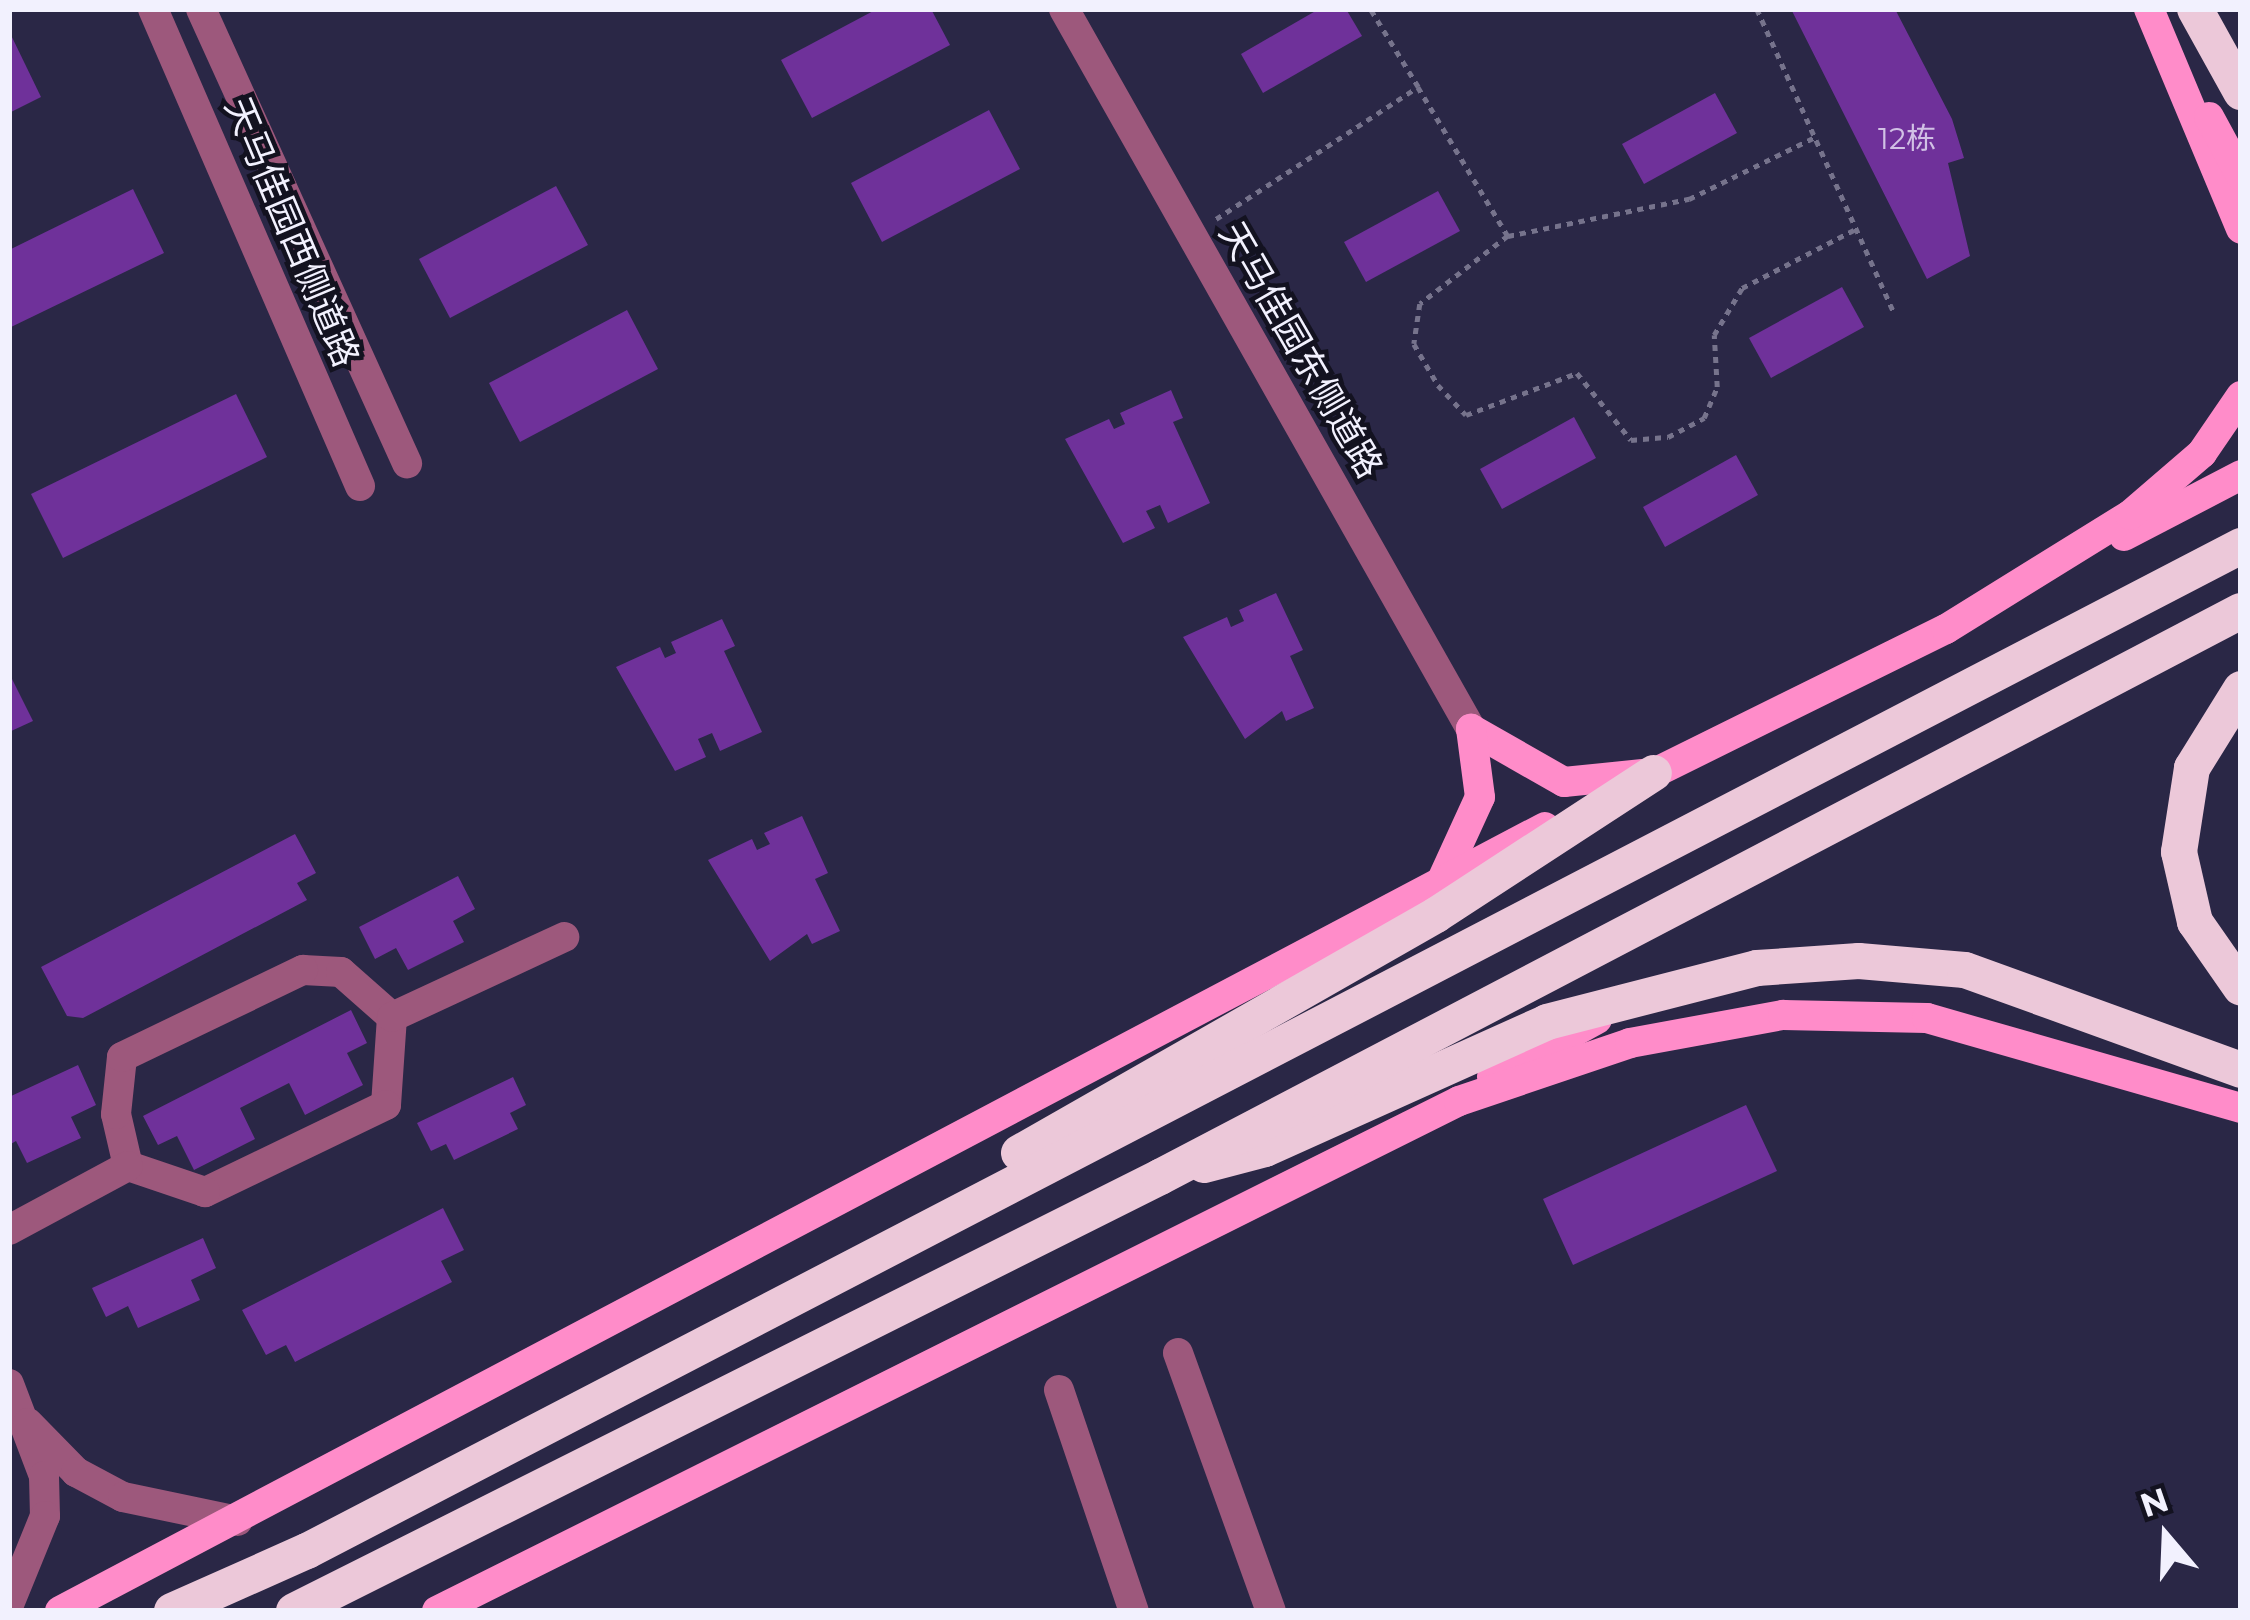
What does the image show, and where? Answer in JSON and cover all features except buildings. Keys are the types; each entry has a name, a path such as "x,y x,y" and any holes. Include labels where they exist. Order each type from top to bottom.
{"highway":[{"path":"2195,9 2241,92"},
{"path":"172,1611 506,1448 2241,546"},
{"path":"1259,1136 2241,611"},
{"path":"2241,689 2192,768 2180,852 2194,922 2241,988"},
{"path":"506,1448 1654,773"},
{"path":"294,1611 1160,1177 1474,1049 1641,997 1757,968 1859,961 1965,970 2241,1070"}],"main road":[{"path":"2149,9 2241,176"},
{"path":"2165,38 2179,98 2241,229"},
{"path":"1946,629 2130,514 2202,453 2241,396"},
{"path":"1471,729 1564,782 1654,773 1946,629 2241,475"},
{"path":"60,1611 238,1521 1192,1012 1439,898 1480,797 1471,729"},
{"path":"437,1611 1409,1126 1641,997"},
{"path":"1409,1126 1630,1043 1783,1015 1927,1018 2241,1108"}],"street":[{"name":"天马佳园西侧道路","path":"153,9 360,486"},
{"name":"天马佳园西侧道路","path":"201,9 407,464"},
{"name":"天马佳园东侧道路","path":"1064,9 1471,729"},
{"path":"392,1017 564,938"},
{"path":"128,1166 116,1114 122,1057 303,970 341,972 392,1017"},
{"path":"9,1230 128,1166 205,1192 386,1105 392,1017"},
{"path":"1178,1353 1270,1611"},
{"path":"9,1384 28,1423 45,1516 9,1604"},
{"path":"1059,1390 1134,1611"},
{"path":"28,1423 76,1472 123,1497 238,1521"}],"path":[{"path":"1370,9 1508,236"},
{"path":"1757,9 1894,314"},
{"path":"1191,235 1418,87"},
{"path":"1815,137 1689,199 1508,236 1420,304 1414,344 1438,385 1466,415 1577,373 1630,440 1668,437 1704,418 1718,387 1714,335 1742,288 1856,229"}]}
